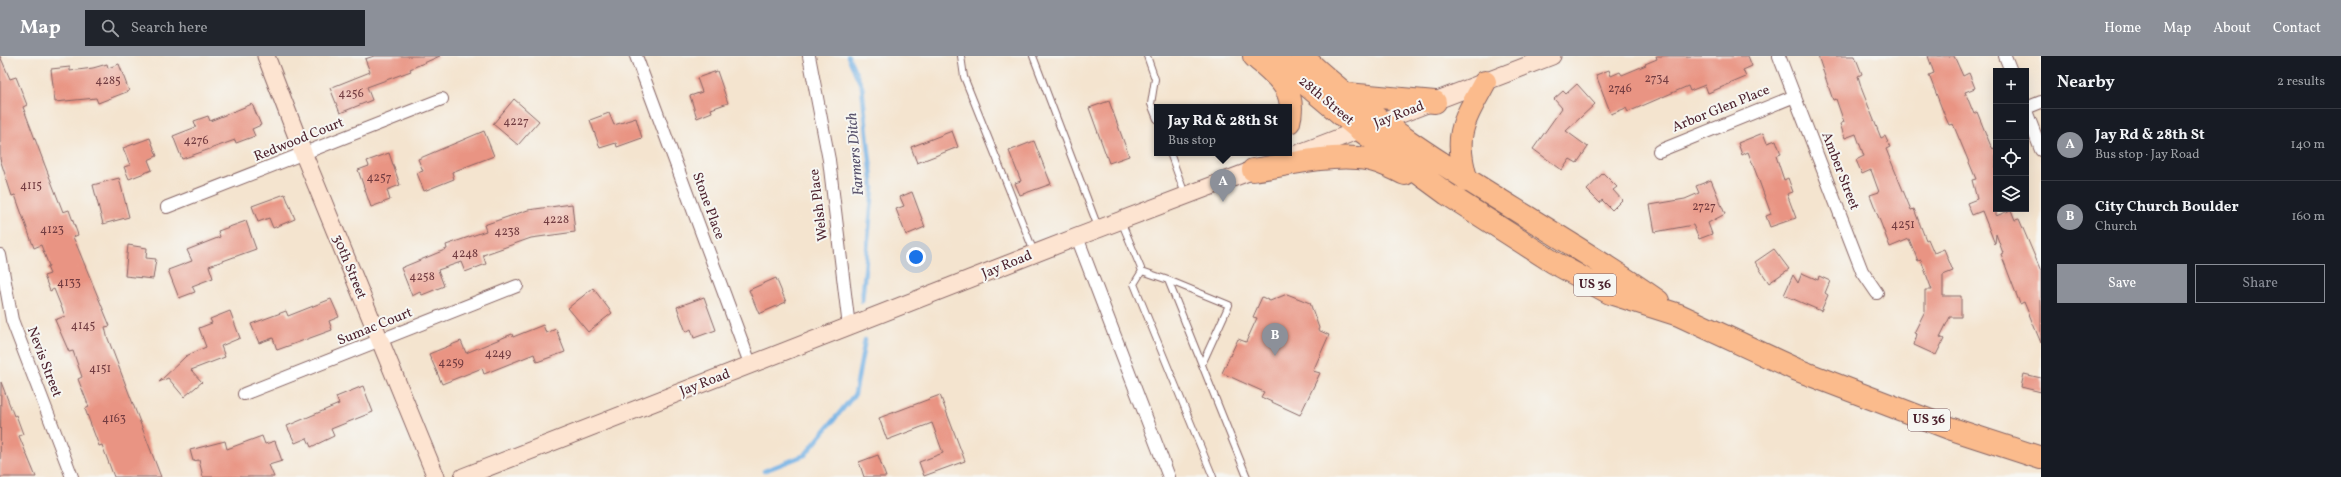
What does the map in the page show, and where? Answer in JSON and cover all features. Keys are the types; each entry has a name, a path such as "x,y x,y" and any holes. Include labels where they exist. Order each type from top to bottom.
{"highway":[{"path":"1254,56 1284,83 1291,104"},
{"name":"28th Street","path":"1272,56 1360,130"},
{"name":"28th Street","path":"1302,56 1381,122"},
{"path":"1467,181 1461,161 1460,132 1465,119 1485,82"},
{"path":"1347,94 1435,102"},
{"name":"US 36","path":"1381,122 1467,181 1619,273 1679,316"},
{"name":"US 36","path":"1360,130 1447,194 1553,262 1610,292 1679,316 1818,378 1949,428 2041,458"},
{"path":"1253,170 1265,156"},
{"path":"1253,170 1330,158 1358,158 1381,162 1447,194"}],"street":[{"name":"30th Street","path":"266,56 379,341 436,477"},
{"name":"Stone Place","path":"636,56 750,366"},
{"name":"Welsh Place","path":"809,56 829,160 849,327"},
{"name":"Jay Road","path":"1292,155 1435,102 1485,82 1531,60 1552,56"},
{"name":"Amber Street","path":"1779,56 1862,271 1877,293"},
{"path":"2005,56 2010,68"},
{"name":"Arbor Glen Place","path":"1659,151 1795,96"},
{"name":"Redwood Court","path":"167,207 304,155 442,99"},
{"path":"2029,108 2041,102"},
{"path":"2029,118 2041,150"},
{"name":"Jay Road","path":"463,477 750,366 1099,228 1290,156"},
{"path":"1077,237 1169,477"},
{"name":"Nevis Street","path":"0,256 12,320 72,477"},
{"name":"Sumac Court","path":"244,394 517,286"}],"lane":[{"path":"961,56 964,77 1035,254"},
{"path":"1033,56 1099,228"},
{"path":"1147,56 1155,79 1151,104 1154,112"},
{"path":"1171,156 1186,196"},
{"path":"1121,220 1142,271 1229,305 1203,362"},
{"path":"1142,271 1134,284 1213,477"},
{"path":"1168,280 1203,362 1247,477"}],"building":[{"path":"0,56 10,79 16,77 27,105 23,107 63,212 69,210 78,235 73,237 110,326 105,327 107,336 161,477 114,477 102,445 99,446 85,409 89,407 78,379 82,377 73,351 69,352 55,320 65,316 54,289 50,291 44,276 50,274 47,267 49,266 41,245 34,248 15,195 12,196 0,159"},
{"path":"374,56 440,56 410,69 411,71 367,87 372,100 340,113 330,88 370,72 365,59"},
{"path":"1656,56 1748,56 1752,66 1743,70 1746,77 1708,93 1705,85 1690,91 1688,86 1628,112 1626,108 1611,114 1596,75 1609,70 1611,76 1620,72 1622,75 1657,59"},
{"path":"1818,56 1855,56 1862,74 1858,76 1862,90 1881,138 1885,136 1890,147 1886,149 1911,210 1914,209 1926,240 1928,239 1934,253 1944,249 1953,271 1943,275 1943,296 1961,296 1961,317 1950,317 1940,337 1944,339 1936,355 1914,345 1917,334 1914,333 1925,311 1925,290 1932,290 1921,260 1918,261 1909,239 1890,247 1870,195 1879,192 1871,170 1862,174 1856,160 1864,156 1856,134 1845,138 1840,124 1844,122 1836,99 1833,100"},
{"path":"1928,56 1954,56 1963,76 1969,73 1975,88 1965,92 1974,114 1977,112 1993,149 1993,212 1996,212 1996,216 2006,212 2012,212 2015,220 2019,219 2041,271 2041,343 2024,302 2020,304 2001,254 2003,253 1996,234 1995,244 1982,211 1972,215 1967,203 1977,199 1972,180 1976,179 1953,124 1949,125 1944,114 1929,75 1934,73"},
{"path":"107,64 108,68 119,64 129,91 98,103 96,98 55,102 51,69 70,67 70,71 93,68"},
{"path":"717,71 728,103 711,109 712,112 697,118 690,96 702,92 697,78"},
{"path":"1577,84 1595,104 1566,131 1588,147 1577,163 1570,159 1562,170 1533,149 1562,108 1554,99 1563,91 1566,94"},
{"path":"514,99 539,121 518,145 493,124"},
{"path":"1109,101 1129,156 1109,163 1089,108"},
{"path":"252,104 261,125 252,129 255,136 236,143 235,140 182,159 173,136 196,127 194,121 208,116 210,121"},
{"path":"609,113 614,125 636,118 642,138 617,147 616,143 600,148 590,120"},
{"path":"484,131 494,156 452,172 454,179 424,191 417,173 423,171 418,159"},
{"path":"952,131 958,147 917,163 911,147"},
{"path":"1763,133 1767,143 1776,140 1781,154 1776,156 1784,180 1788,178 1793,192 1787,194 1796,218 1770,227 1766,216 1771,214 1758,178 1748,152 1742,155 1738,143"},
{"path":"150,138 157,156 148,160 152,170 129,179 124,167 130,165 123,148"},
{"path":"1034,141 1051,184 1020,195 1015,183 1021,181 1009,151"},
{"path":"389,153 400,185 387,190 390,200 371,207 358,170 369,166 367,161"},
{"path":"1603,173 1617,187 1613,190 1622,200 1612,210 1602,200 1600,203 1587,190"},
{"path":"119,178 129,217 103,224 93,185"},
{"path":"1711,180 1725,214 1708,223 1712,234 1699,239 1693,225 1655,232 1650,205 1685,199 1699,193 1696,186"},
{"path":"912,192 925,227 906,235 896,209 904,206 900,197"},
{"path":"285,194 295,219 273,228 269,218 258,222 252,206"},
{"path":"572,204 575,232 531,238 483,255 486,264 465,272 461,262 438,270 444,286 422,295 420,292 412,296 401,268 447,249 446,245 486,231 484,225 528,210"},
{"path":"246,221 256,249 209,266 213,278 192,286 195,292 179,298 168,270 192,261 187,250 220,237 218,231"},
{"path":"128,245 147,248 146,258 156,259 153,279 125,276"},
{"path":"1774,249 1789,269 1769,283 1755,262"},
{"path":"1802,273 1818,280 1819,276 1830,281 1825,293 1828,295 1821,311 1784,295 1793,275 1798,283"},
{"path":"776,278 786,302 759,314 749,290"},
{"path":"593,288 612,313 588,332 568,308"},
{"path":"1287,294 1310,303 1319,328 1318,330 1329,335 1313,371 1320,373 1300,415 1261,397 1264,392 1222,373 1238,339 1246,342 1257,318 1253,317 1262,297 1270,301"},
{"path":"704,297 716,330 694,338 691,329 686,332 677,307"},
{"path":"331,299 339,317 329,321 332,330 277,350 273,338 259,343 251,324 286,311 288,316"},
{"path":"230,311 240,338 221,346 225,357 191,370 202,382 184,397 168,378 159,382 186,356 206,347 199,328 212,323 210,319"},
{"path":"543,325 546,333 556,329 565,352 537,362 534,354 484,374 482,368 442,384 429,354 461,341 466,353 512,334 513,337"},
{"path":"2024,374 2041,378 2041,392 2021,387"},
{"path":"1,382 14,416 16,415 23,434 19,436 36,477 0,477"},
{"path":"363,386 373,412 331,429 334,436 311,447 307,438 295,443 287,426 339,404 336,397"},
{"path":"940,395 965,461 924,476 919,462 943,453 932,423 887,440 879,418"},
{"path":"262,436 265,444 275,441 282,461 269,465 274,477 203,477 199,460 193,461 190,450 225,441 227,449"},
{"path":"878,455 886,477 864,477 859,462"}],"waterway":[{"name":"Farmers Ditch","path":"848,56 862,87 873,188 862,301"},
{"name":"Farmers Ditch","path":"764,471 805,455 855,394 865,340"}],"place":[{"name":"Jay Rd & 28th St","path":"1223,202"},
{"name":"City Church Boulder","path":"1275,356"}]}
